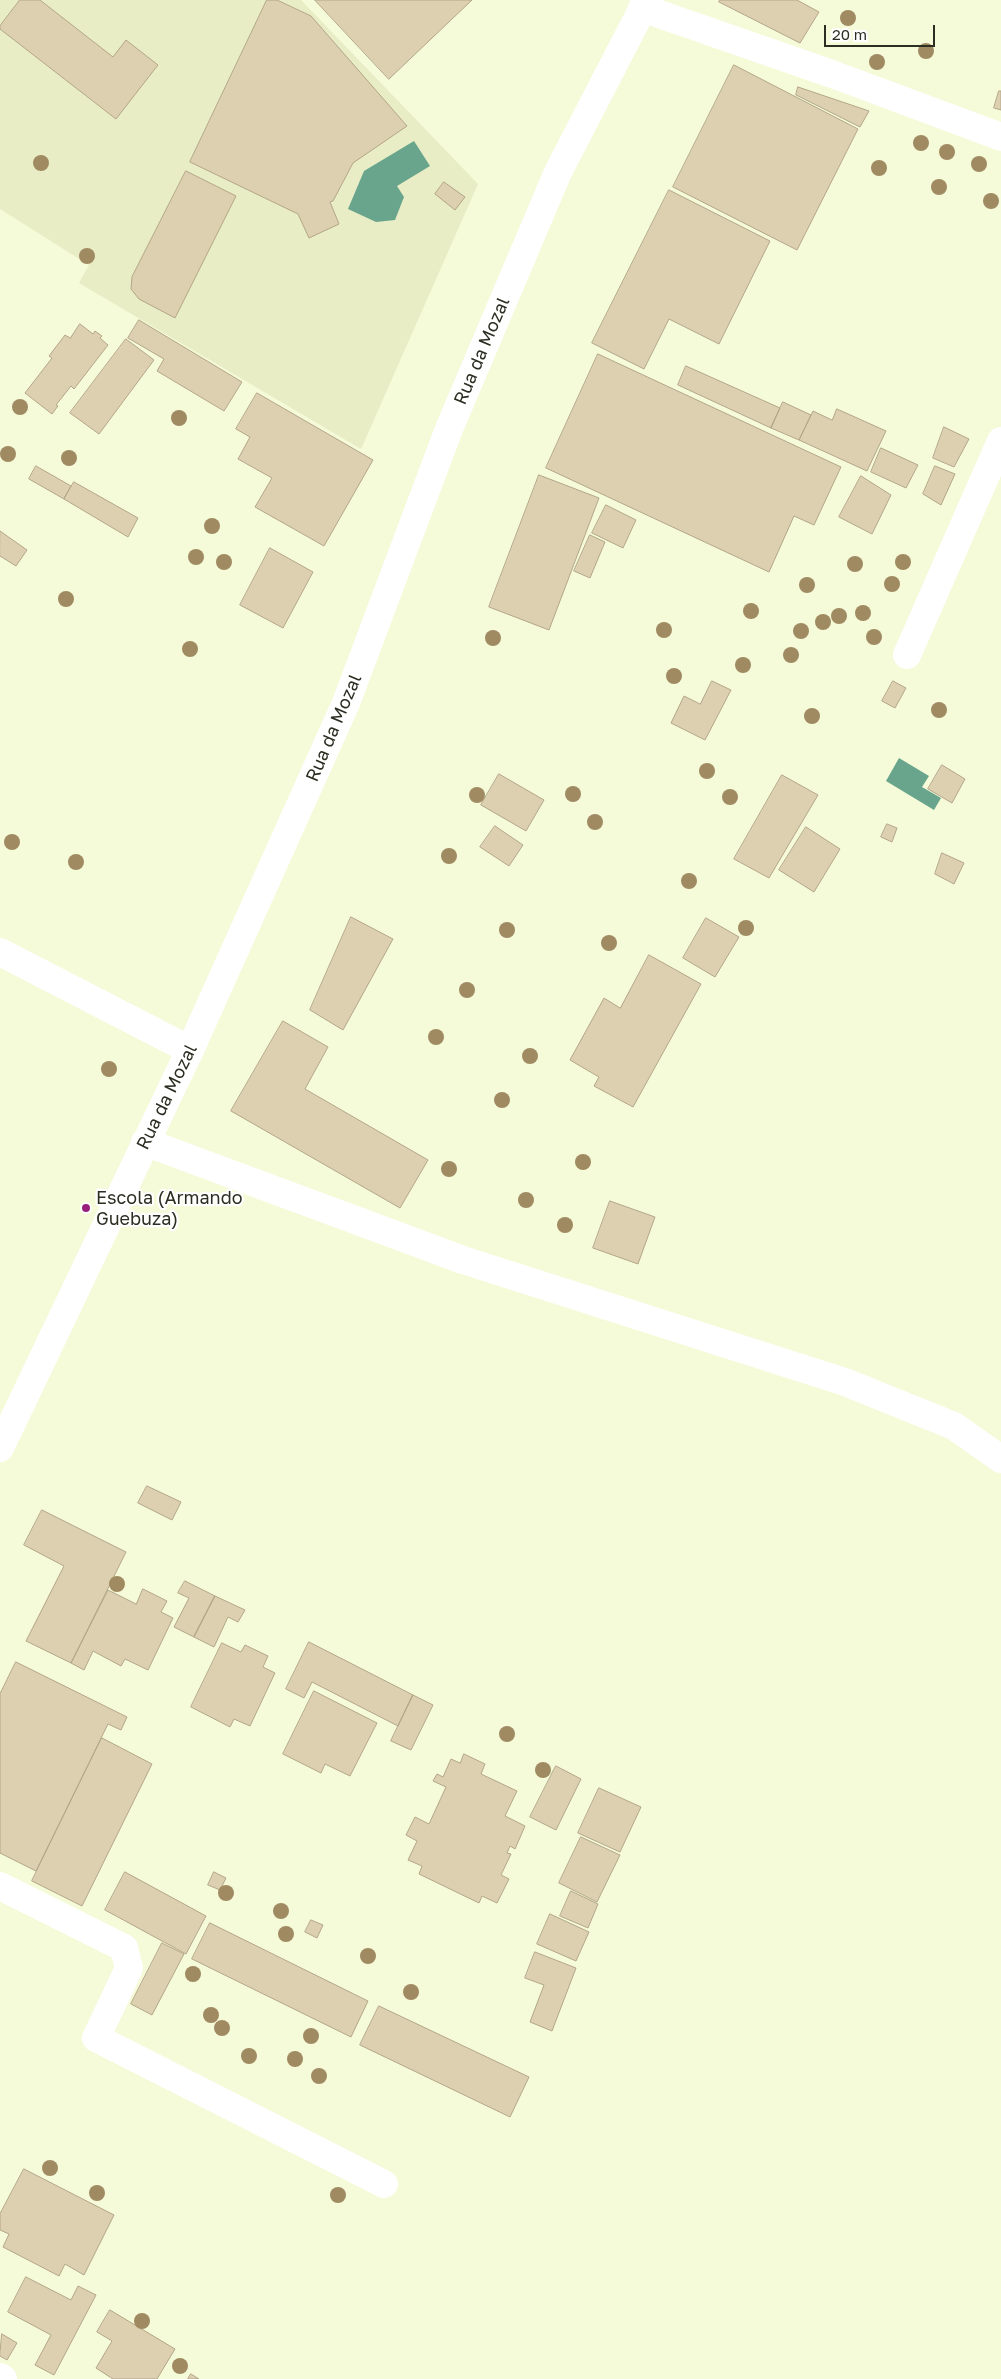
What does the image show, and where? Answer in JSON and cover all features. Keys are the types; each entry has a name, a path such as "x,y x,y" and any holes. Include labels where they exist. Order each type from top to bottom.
{"street":[{"path":"645,4 1001,137"},
{"name":"Rua da Mozal","path":"0,1448 190,1050 346,703 449,429 554,180 645,4"},
{"path":"907,655 1001,442"},
{"path":"0,952 190,1050"},
{"path":"145,1142 463,1260 845,1382 954,1426 1001,1459"},
{"path":"0,1886 124,1948 129,1968 96,2038 384,2184"}],"shaded area":[{"path":"0,0 301,0 478,184 361,449 79,283 89,265 0,209"},
{"path":"414,141 430,166 397,186 404,197 395,220 376,222 348,209 364,171"},
{"path":"899,758 929,776 922,787 941,798 934,810 886,781"}],"building":[{"path":"20,0 40,0 113,57 126,40 158,65 116,119 0,29 0,26"},
{"path":"267,0 277,0 311,16 407,126 353,163 333,201 330,202 339,224 309,238 298,214 190,162"},
{"path":"315,0 472,0 389,79"},
{"path":"720,0 797,0 819,12 800,43 719,2"},
{"path":"734,65 858,129 797,250 673,187"},
{"path":"798,87 869,111 860,127 796,95"},
{"path":"999,91 1001,91 1001,110 994,108"},
{"path":"186,171 236,196 175,318 139,299 131,289 132,277"},
{"path":"444,182 465,197 455,210 435,194"},
{"path":"669,190 770,241 719,344 669,319 644,369 592,343"},
{"path":"139,320 242,382 224,411 157,371 164,359 128,338"},
{"path":"80,324 93,334 95,331 102,336 100,338 108,345 74,389 71,386 56,405 58,406 52,414 25,393 52,358 49,356 65,335 70,338"},
{"path":"126,339 154,360 99,434 70,413"},
{"path":"598,354 841,467 814,525 794,516 769,572 546,468"},
{"path":"686,366 780,408 771,428 678,385"},
{"path":"257,393 373,460 324,546 255,507 272,478 238,459 250,437 236,429"},
{"path":"783,402 811,415 799,440 771,428"},
{"path":"837,409 886,431 867,471 799,440 813,411 832,420"},
{"path":"944,427 969,439 954,467 933,458"},
{"path":"881,448 918,465 906,488 871,472"},
{"path":"36,466 71,486 64,499 29,479"},
{"path":"935,466 955,474 941,505 923,494"},
{"path":"539,475 599,498 549,630 489,607"},
{"path":"861,476 891,495 872,534 839,517"},
{"path":"74,482 138,518 128,537 64,499"},
{"path":"606,505 636,520 623,548 592,533"},
{"path":"0,531 27,550 16,566 0,556"},
{"path":"590,535 605,542 590,578 574,571"},
{"path":"270,548 313,572 283,628 240,605"},
{"path":"712,681 731,690 705,740 671,723 684,696 700,704"},
{"path":"893,681 906,688 895,708 882,701"},
{"path":"942,765 965,779 952,803 928,789"},
{"path":"499,774 544,800 526,831 481,805"},
{"path":"782,775 818,795 769,878 734,859"},
{"path":"887,824 897,828 892,842 881,837"},
{"path":"495,826 523,845 509,866 480,847"},
{"path":"806,827 840,849 814,892 779,870"},
{"path":"942,853 964,863 954,884 935,874"},
{"path":"351,917 393,939 343,1030 310,1010"},
{"path":"706,918 739,937 715,977 683,958"},
{"path":"649,955 701,984 633,1107 594,1086 599,1077 570,1060 604,998 620,1008"},
{"path":"283,1021 328,1047 305,1089 428,1160 400,1208 231,1111"},
{"path":"610,1201 655,1217 638,1264 593,1248"},
{"path":"147,1486 181,1502 172,1520 138,1503"},
{"path":"42,1510 126,1552 71,1663 26,1641 64,1566 24,1545"},
{"path":"185,1581 215,1596 194,1637 174,1627 189,1598 178,1593"},
{"path":"143,1589 167,1601 161,1612 173,1618 148,1670 125,1659 121,1666 93,1651 84,1670 71,1663 108,1590 136,1604"},
{"path":"215,1596 245,1610 238,1622 228,1617 214,1647 194,1637"},
{"path":"309,1642 413,1695 398,1726 312,1682 304,1698 286,1689"},
{"path":"222,1643 241,1652 245,1645 268,1656 263,1667 275,1673 250,1726 234,1719 230,1727 191,1707"},
{"path":"16,1662 127,1717 121,1730 108,1724 36,1871 0,1853 0,1694"},
{"path":"314,1691 377,1723 350,1776 325,1764 321,1773 283,1754"},
{"path":"413,1695 433,1705 411,1750 391,1741"},
{"path":"102,1738 152,1764 82,1906 32,1881"},
{"path":"464,1754 485,1764 481,1774 517,1791 505,1816 525,1826 515,1849 510,1846 507,1853 511,1854 501,1875 509,1879 497,1903 482,1896 479,1903 419,1874 422,1866 408,1860 417,1841 406,1835 415,1817 429,1824 446,1787 433,1781 437,1774 443,1777 451,1759 460,1763"},
{"path":"556,1766 581,1779 556,1830 530,1817"},
{"path":"599,1788 641,1807 620,1852 578,1833"},
{"path":"581,1837 620,1855 597,1902 559,1883"},
{"path":"125,1872 206,1916 186,1954 105,1910"},
{"path":"214,1872 226,1878 220,1890 208,1885"},
{"path":"571,1891 598,1904 588,1928 560,1916"},
{"path":"550,1914 589,1932 576,1961 537,1944"},
{"path":"311,1920 323,1925 317,1938 305,1932"},
{"path":"210,1923 368,2001 351,2037 192,1959"},
{"path":"162,1943 184,1954 152,2015 131,2004"},
{"path":"535,1952 576,1968 552,2031 530,2022 544,1985 525,1978"},
{"path":"379,2006 529,2077 510,2117 360,2045"},
{"path":"24,2169 114,2215 84,2275 65,2264 59,2276 3,2247 9,2234 0,2230 0,2214"},
{"path":"26,2277 71,2300 78,2286 96,2295 54,2375 35,2365 51,2335 8,2312"},
{"path":"110,2310 175,2349 157,2379 113,2379 96,2368 112,2341 97,2332"},
{"path":"2,2334 17,2343 7,2360 0,2356"},
{"path":"191,2374 199,2379 188,2379"}],"place":[{"name":"Escola (Armando Guebuza)","path":"86,1208"}]}
